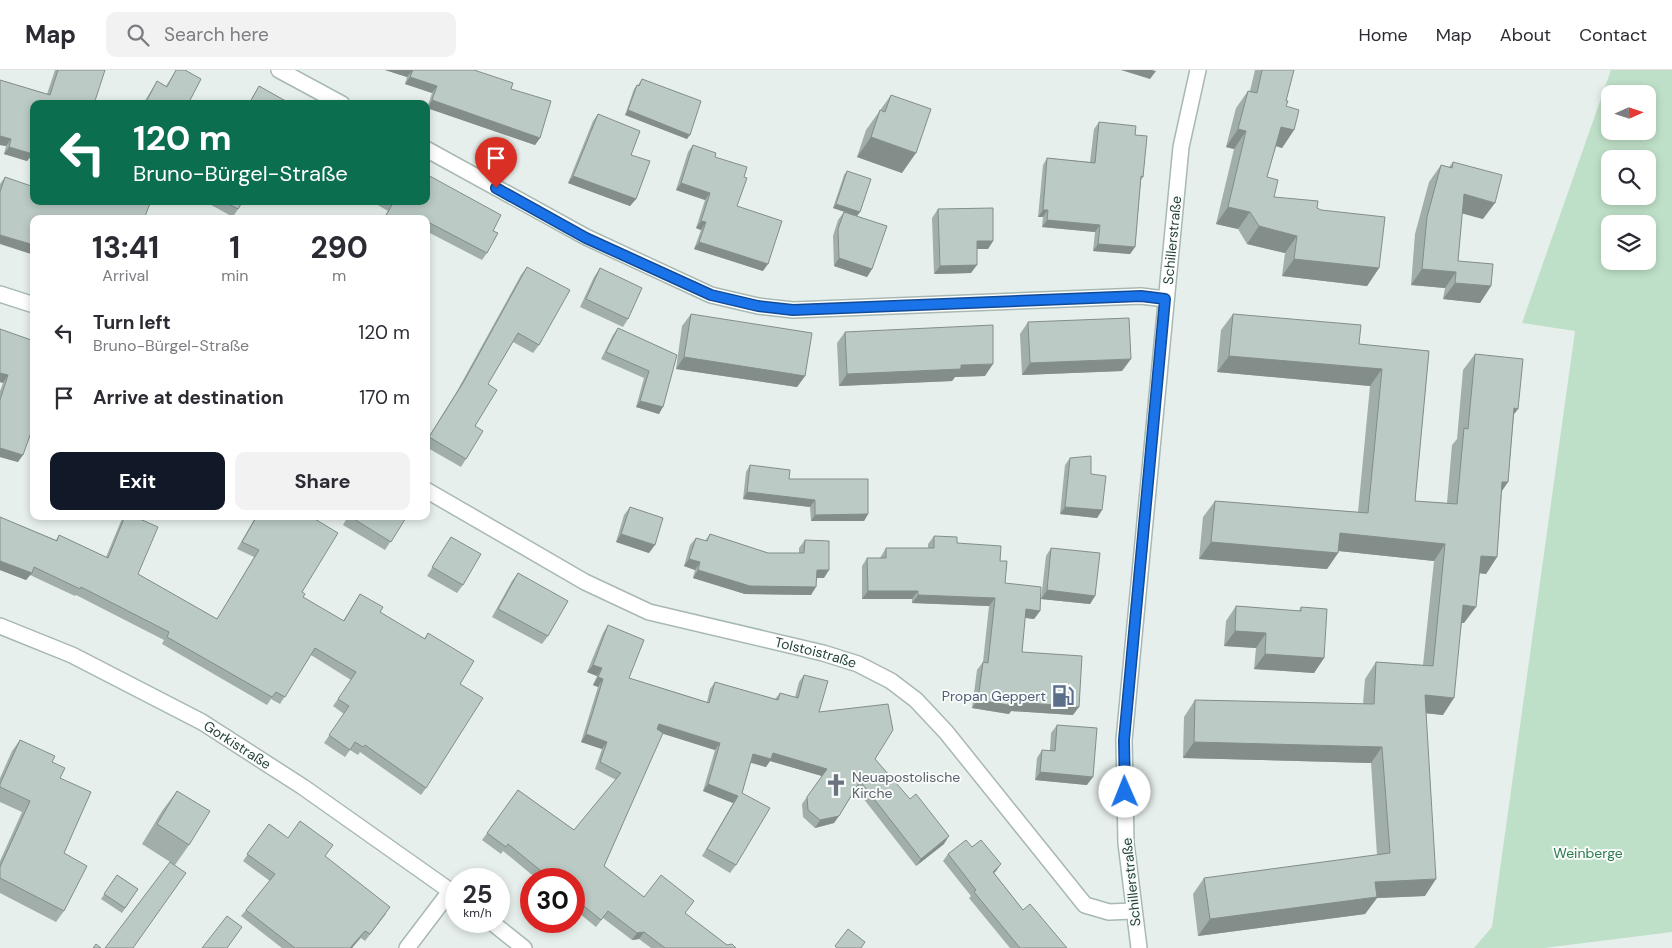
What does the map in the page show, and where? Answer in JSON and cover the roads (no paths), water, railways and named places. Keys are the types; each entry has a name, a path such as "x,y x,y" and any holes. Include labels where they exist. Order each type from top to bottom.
{"street":[{"path":"279,70 335,100"},
{"name":"Schillerstraße","path":"1139,948 1126,843 1124,740 1165,299 1182,147 1198,70"},
{"path":"430,151 586,238 711,295 758,306 793,310 1141,296 1165,299"},
{"path":"0,294 30,304"},
{"name":"Tolstoistraße","path":"430,492 585,582 649,612 823,653 858,664 891,681 916,700 946,732 1085,905 1109,912 1133,911"},
{"name":"Gorkistraße","path":"0,626 72,655 202,722 303,787 445,887"},
{"path":"407,948 445,903"},
{"path":"505,933 524,948"}],"place":[{"name":"Propan Geppert","path":"1063,696"},
{"name":"Neuapostolische Kirche","path":"836,785"}],"park label":[{"name":"Weinberge","path":"1588,853"}]}
